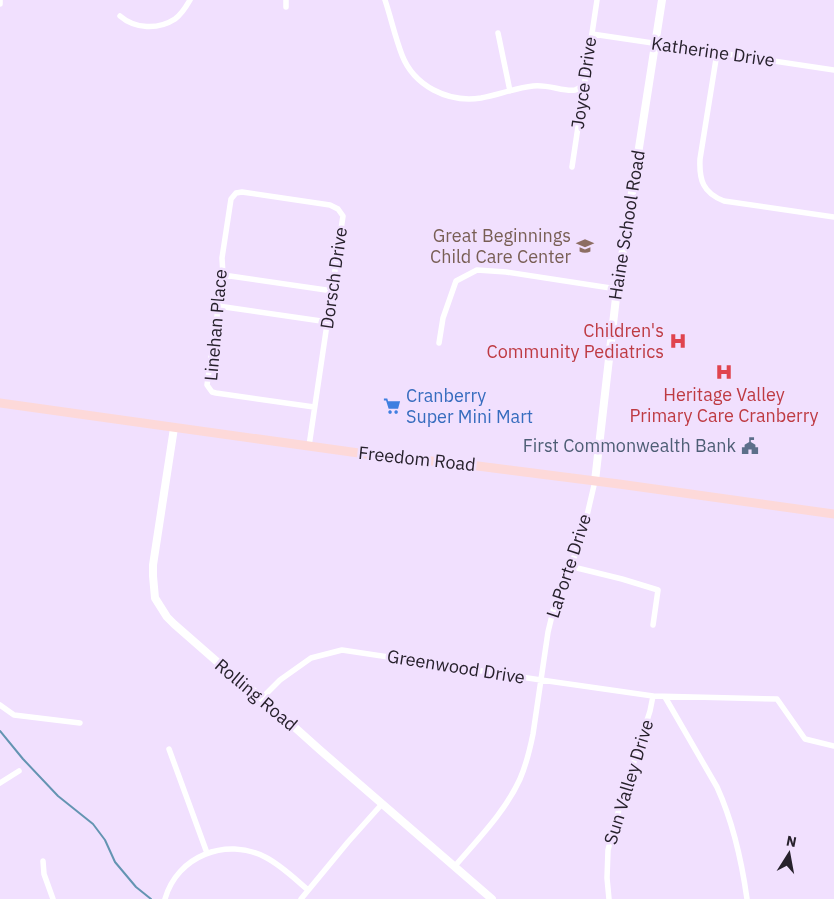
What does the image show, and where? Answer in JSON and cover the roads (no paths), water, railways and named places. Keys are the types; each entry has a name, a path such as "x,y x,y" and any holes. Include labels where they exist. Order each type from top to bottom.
{"main road":[{"name":"Freedom Road","path":"0,403 309,446 474,465 834,514"}],"street":[{"path":"120,16 134,25 153,26 165,24 176,18 185,9 190,0"},
{"path":"385,0 402,56 408,67 421,82 440,93 460,98 481,98 539,85 574,90 585,84"},
{"name":"Joyce Drive","path":"572,167 597,0"},
{"name":"Haine School Road","path":"594,481 617,289 662,0"},
{"path":"498,33 510,91"},
{"name":"Katherine Drive","path":"592,34 834,70"},
{"path":"716,53 700,158 700,174 704,187 724,201 834,217"},
{"name":"Linehan Place","path":"242,192 236,193 231,199 222,258 223,275 207,384 212,392 314,407"},
{"name":"Dorsch Drive","path":"242,192 330,205 338,209 344,216 309,446"},
{"path":"439,343 443,318 456,281 477,270 506,272 617,289"},
{"path":"223,275 333,291"},
{"path":"218,306 328,322"},
{"name":"Rolling Road","path":"174,428 152,576 155,598 167,617 492,899"},
{"name":"LaPorte Drive","path":"455,866 501,811 520,779 533,734 548,632 557,595 575,555 585,524 594,481"},
{"path":"570,566 658,590 653,625"},
{"name":"Greenwood Drive","path":"262,698 280,680 311,658 342,650 653,696 777,699 805,739 834,746"},
{"name":"Sun Valley Drive","path":"609,899 607,878 608,850 650,712 653,696"},
{"path":"665,697 717,786 722,798 740,861 747,899"},
{"path":"0,705 14,715 80,724"},
{"path":"169,749 208,853"},
{"path":"0,783 19,771"},
{"path":"301,899 382,804"},
{"path":"165,899 174,880 185,866 196,858 222,850 238,849 265,857 308,890"},
{"path":"43,862 44,874 53,899"}],"waterway":[{"path":"0,731 58,796 93,824 105,840 115,862 136,887 151,899"}],"place":[{"name":"Great Beginnings Child Care Center","path":"585,246"},
{"name":"Children's Community Pediatrics","path":"678,341"},
{"name":"Heritage Valley Primary Care Cranberry","path":"724,372"},
{"name":"Cranberry Super Mini Mart","path":"392,406"},
{"name":"First Commonwealth Bank","path":"750,446"}]}
